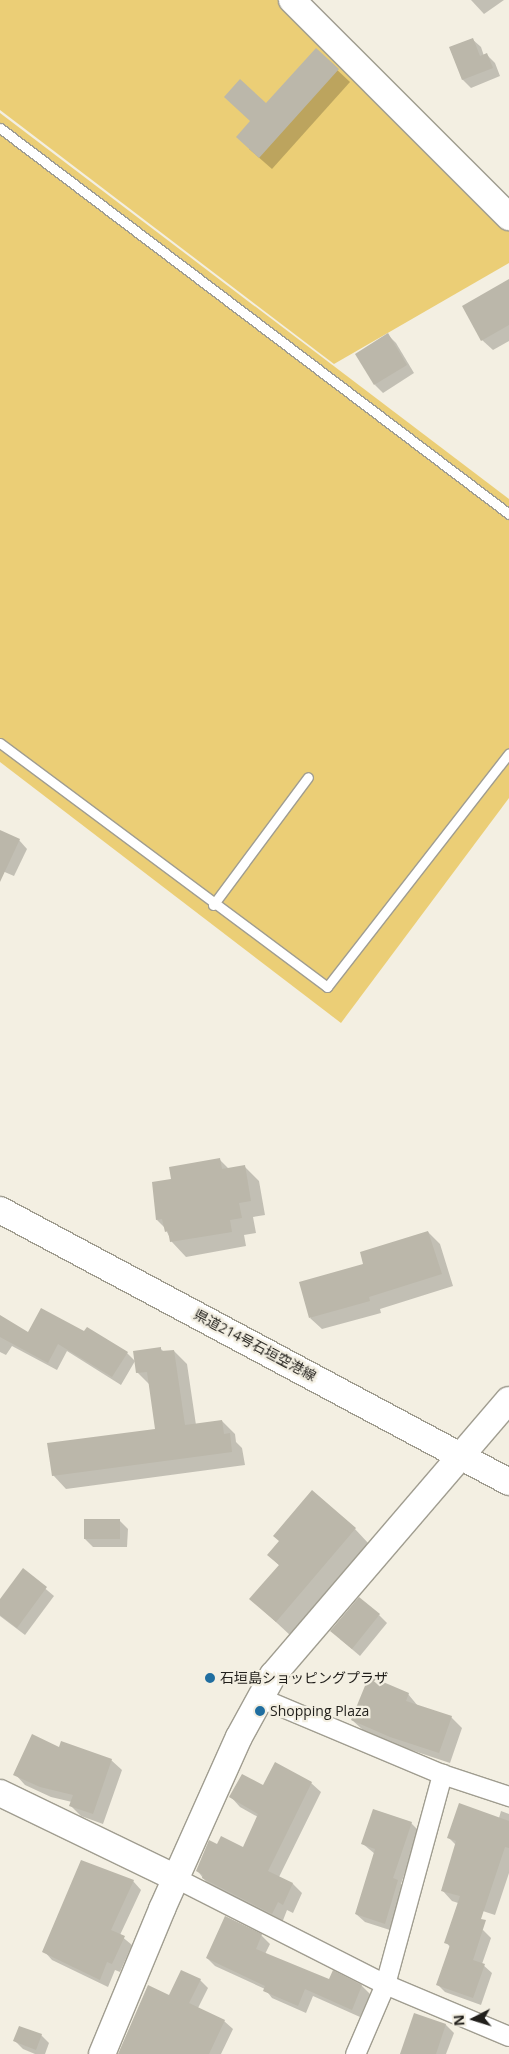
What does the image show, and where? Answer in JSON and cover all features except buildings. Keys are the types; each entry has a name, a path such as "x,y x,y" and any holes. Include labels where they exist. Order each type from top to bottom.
{"street":[{"path":"292,0 509,217"},
{"name":"県道214号石垣空港線","path":"0,1210 461,1454 509,1482"},
{"path":"102,2054 176,1878 239,1737 273,1675 509,1400"},
{"path":"260,1698 442,1774 509,1796"},
{"path":"355,2054 385,1984 442,1774"},
{"path":"3,1796 176,1878 385,1984 509,2036"}],"lane":[{"path":"0,128 509,514"},
{"path":"0,744 327,987 509,754"},
{"path":"214,904 308,777"}],"shaded area":[{"path":"0,0 281,0 509,230 509,263 334,364 0,110"},
{"path":"0,113 509,499 509,798 341,1023 0,762"}],"place":[{"name":"石垣島ショッピングプラザ","path":"210,1678"},
{"name":"Shopping Plaza","path":"260,1711"}]}
